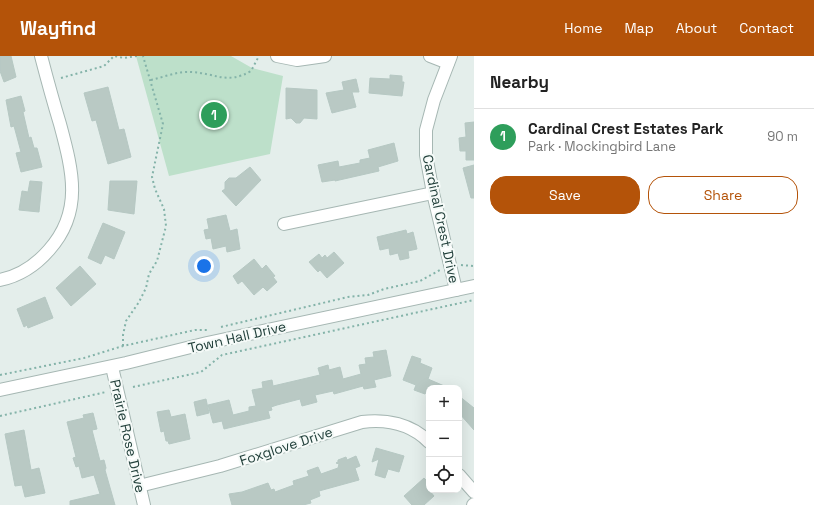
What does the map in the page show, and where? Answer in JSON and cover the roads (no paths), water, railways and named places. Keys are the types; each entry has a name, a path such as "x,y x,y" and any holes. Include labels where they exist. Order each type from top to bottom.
{"street":[{"path":"0,280 22,272 43,256 60,235 71,209 73,195 71,165 41,56"},
{"path":"277,56 298,60 325,56"},
{"path":"430,56 449,60"},
{"name":"Cardinal Crest Drive","path":"449,60 434,100 426,130 426,154 433,193 456,290"},
{"path":"284,224 433,193"},
{"name":"Town Hall Drive","path":"0,390 112,367 207,343 474,286"},
{"name":"Prairie Rose Drive","path":"112,367 144,505"},
{"name":"Foxglove Drive","path":"139,486 220,466 362,422 383,421 404,426 417,432 426,440"},
{"path":"462,478 474,492"}],"place":[{"name":"Cardinal Crest Estates Park","path":"214,115"}]}
